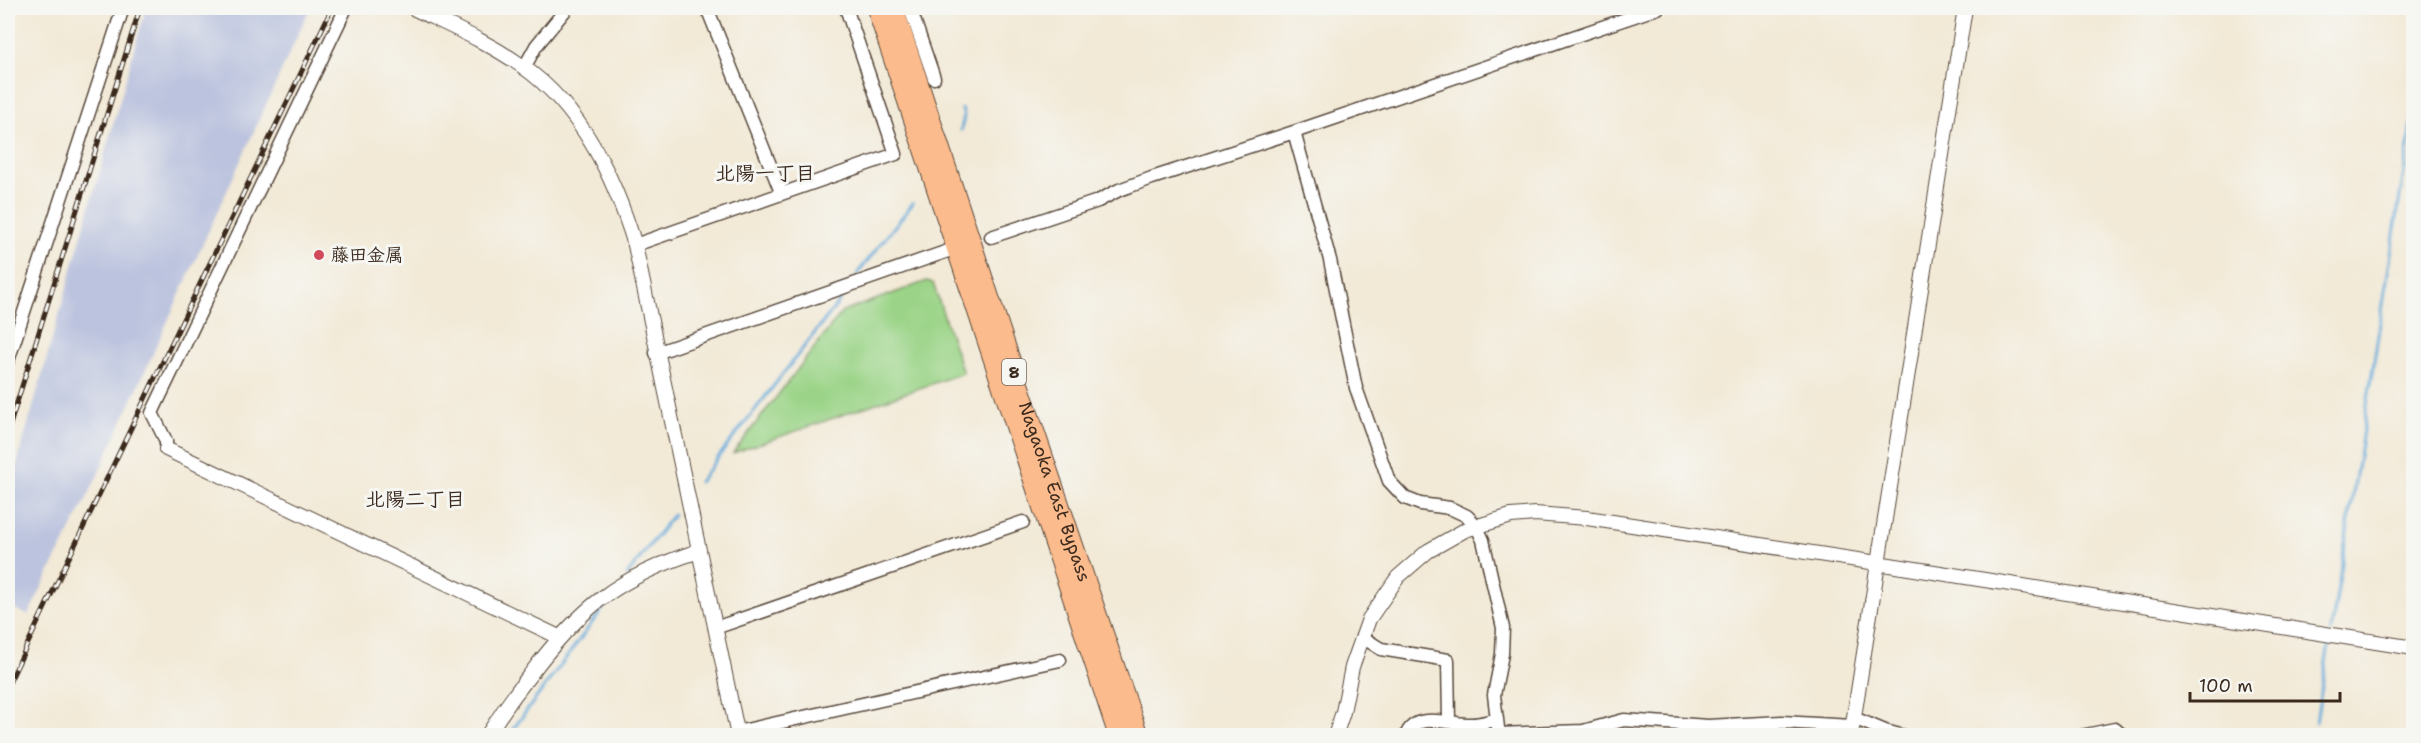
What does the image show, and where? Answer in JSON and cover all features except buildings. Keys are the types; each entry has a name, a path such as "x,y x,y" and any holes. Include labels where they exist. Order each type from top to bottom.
{"highway":[{"name":"Nagaoka East Bypass","path":"877,8 1119,735"},
{"name":"Nagaoka East Bypass","path":"893,8 1138,735"}],"street":[{"path":"8,361 123,8"},
{"path":"346,8 152,413 166,441 166,449 559,637"},
{"path":"413,8 500,52 524,68 564,106 595,149 619,196 635,245 737,734 1060,660"},
{"path":"524,68 536,46 567,8"},
{"path":"707,8 781,192"},
{"path":"635,245 781,192 896,154 846,8"},
{"path":"910,8 934,78"},
{"path":"991,237 1098,201 1119,190 1152,178 1658,8"},
{"path":"1852,726 1965,8"},
{"path":"1294,132 1330,260 1356,388 1389,481 1405,498 1420,504 1459,511 1476,525 1483,540 1503,628 1502,654 1495,686 1499,735 1583,731 1624,720 1678,726 1782,722 1852,726 1904,735"},
{"path":"656,353 948,251"},
{"path":"1335,735 1369,619 1398,578 1428,551 1476,525 1511,516 1556,514 2414,648"},
{"path":"715,628 1023,522"},
{"path":"487,735 559,637 600,598 625,582 671,560 699,551"},
{"path":"1362,637 1369,644 1382,649 1448,660 1449,722"},
{"path":"1406,735 1409,727 1417,722 1471,724 1496,720"},
{"path":"2081,735 2115,729 2122,735"}],"shaded area":[{"path":"146,8 310,8 91,490 28,615 8,606 8,495"}],"green space":[{"path":"927,281 933,283 963,373 733,453 842,312"}],"waterway":[{"path":"961,130 964,116 962,109"},
{"path":"2331,632 2414,109"},
{"path":"857,274 913,203"},
{"path":"699,482 845,294"},
{"path":"627,575 673,515"},
{"path":"508,736 609,600"},
{"path":"2316,722 2330,638"}],"railway":[{"path":"8,431 140,8"},
{"path":"8,685 332,8"}],"place":[{"name":"藤田金属","path":"319,255"}],"district":[{"name":"北陽一丁目","path":"765,173"},
{"name":"北陽二丁目","path":"415,499"}]}
